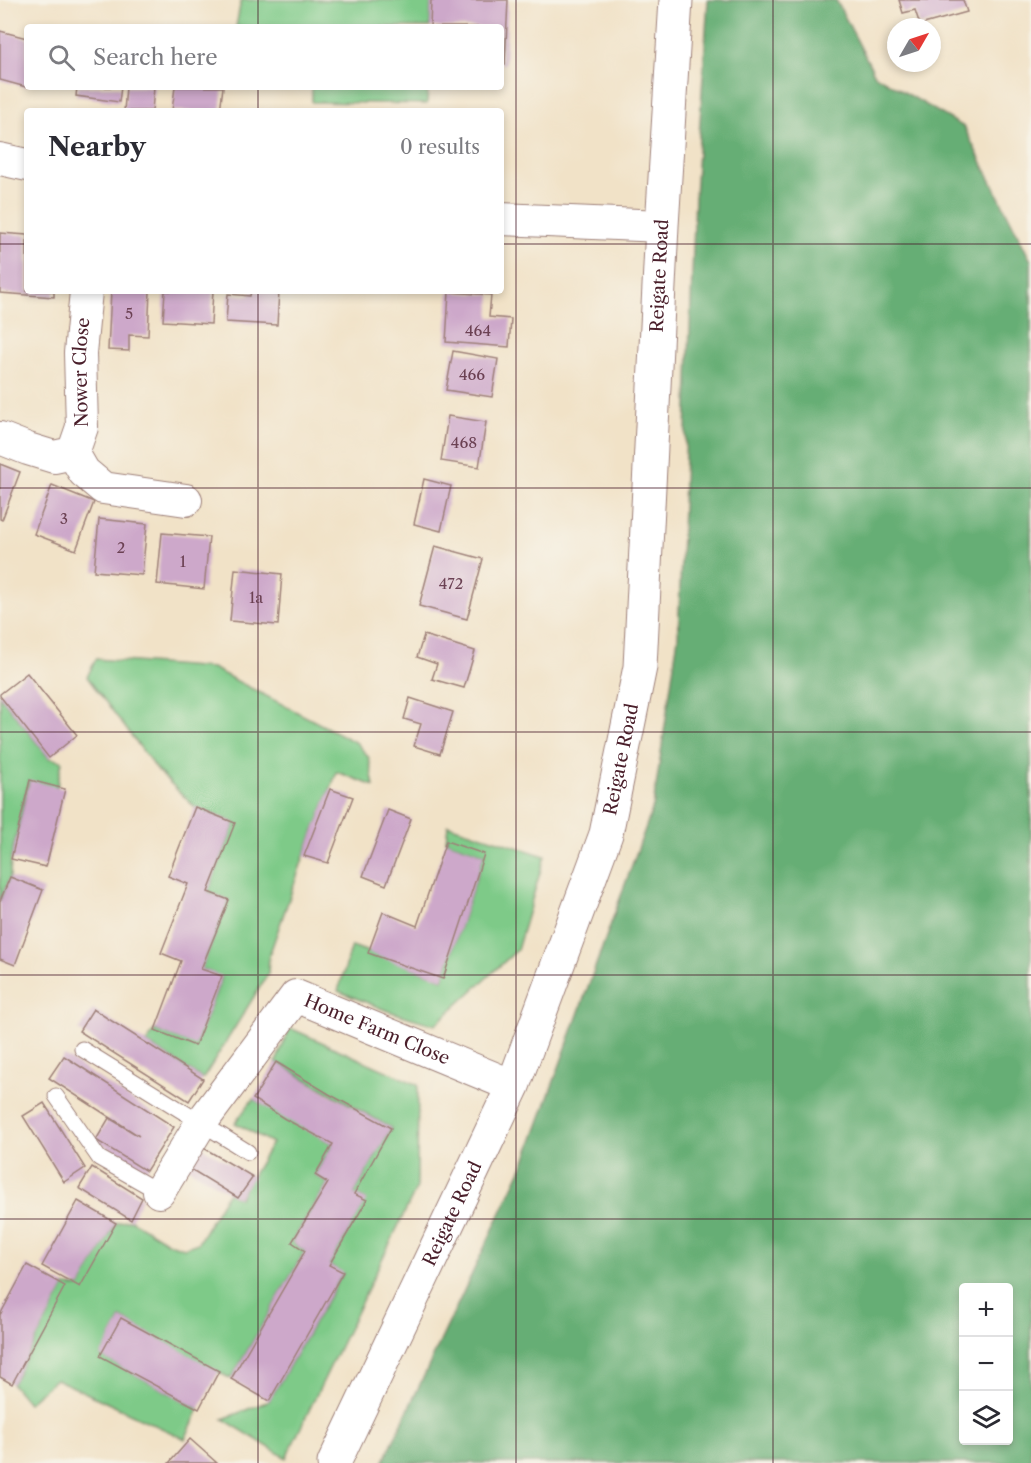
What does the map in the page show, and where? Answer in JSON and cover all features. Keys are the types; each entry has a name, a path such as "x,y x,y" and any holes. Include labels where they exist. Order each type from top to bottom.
{"highway":[{"name":"Reigate Road","path":"334,1463 513,1086 606,834 640,667 676,0"}],"street":[{"path":"0,159 24,164"},
{"path":"504,219 662,226"},
{"name":"Nower Close","path":"86,294 80,352 82,427 74,453 84,472 103,488 186,500"},
{"name":"Nower Close","path":"0,438 54,457 74,453"},
{"name":"Home Farm Close","path":"159,1192 201,1123 296,996 513,1086"}],"lane":[{"path":"82,1049 248,1152"},
{"path":"56,1096 99,1158 159,1192"}],"green space":[{"path":"241,0 431,0 430,24 237,24"},
{"path":"708,0 836,0 875,75 964,127 1031,261 1031,1463 383,1463 525,1161 653,807 678,637 695,197"},
{"path":"312,90 428,90 427,104 312,102"},
{"path":"96,659 212,668 357,743 369,758 374,786 337,772 304,856 269,956 268,974 203,1079 146,1043 155,1030 195,1045 222,977 201,969 229,900 208,892 235,823 195,807 158,771 87,677"},
{"path":"0,696 49,758 62,761 57,787 29,781 11,858 10,877 0,902"},
{"path":"448,825 545,856 517,950 435,1025 388,1011 338,991 352,946 443,979 484,854 446,841"},
{"path":"290,1028 418,1085 417,1187 286,1458 223,1419 269,1401 343,1273 329,1265 366,1200 354,1194 391,1128 276,1062"},
{"path":"253,1099 333,1144 315,1175 328,1183 292,1242 305,1251 231,1379 121,1318 101,1356 199,1409 185,1439 56,1379 28,1403 12,1384 65,1286 80,1287 116,1223 131,1220 169,1243 184,1248 198,1243 228,1192 239,1198 272,1143 235,1123"}],"building":[{"path":"431,0 508,0 505,64 504,24 430,24"},
{"path":"899,0 963,0 967,12 941,19 918,18 915,10 903,13"},
{"path":"0,31 24,37 24,86 0,80"},
{"path":"77,90 121,90 119,102 76,96"},
{"path":"126,90 154,90 152,108 124,108"},
{"path":"175,90 223,90 220,108 172,108"},
{"path":"0,233 24,235 24,294 54,294 54,297 0,293"},
{"path":"111,294 150,294 148,336 129,335 129,351 108,350"},
{"path":"165,294 213,294 211,324 163,321"},
{"path":"228,294 250,296 250,294 279,294 277,325 226,322"},
{"path":"449,294 491,295 489,317 511,319 509,347 446,342"},
{"path":"453,351 498,359 492,397 446,390"},
{"path":"448,416 486,422 479,467 441,461"},
{"path":"0,464 20,472 2,520 0,519"},
{"path":"424,479 451,486 441,531 414,524"},
{"path":"52,485 94,502 76,550 34,534"},
{"path":"99,519 147,524 142,575 94,571"},
{"path":"162,533 209,537 204,589 157,584"},
{"path":"435,546 483,559 467,619 419,606"},
{"path":"235,569 282,574 278,625 230,621"},
{"path":"424,635 475,651 464,688 432,679 437,664 417,657"},
{"path":"27,673 77,735 49,758 0,696"},
{"path":"410,698 453,712 440,754 414,746 421,724 404,719"},
{"path":"30,780 65,789 46,867 11,859"},
{"path":"330,789 353,797 328,863 304,856"},
{"path":"195,807 235,823 208,892 229,900 201,969 222,976 195,1046 155,1030 181,961 161,953 188,884 168,876"},
{"path":"388,810 411,819 386,885 363,876"},
{"path":"446,841 484,854 443,979 368,953 383,912 417,926"},
{"path":"10,877 43,890 15,965 0,959 0,901"},
{"path":"93,1009 203,1079 189,1101 79,1031"},
{"path":"64,1056 174,1127 146,1171 96,1140 109,1118 139,1136 49,1078"},
{"path":"276,1062 391,1128 354,1194 367,1200 329,1265 343,1272 269,1401 231,1379 305,1251 292,1242 328,1183 315,1175 333,1144 253,1099"},
{"path":"44,1103 85,1168 64,1182 23,1116"},
{"path":"197,1144 253,1177 238,1198 184,1165"},
{"path":"92,1167 142,1198 131,1220 79,1188"},
{"path":"78,1201 116,1223 80,1287 42,1266"},
{"path":"27,1265 65,1286 12,1384 0,1377 0,1315"},
{"path":"121,1318 219,1371 199,1409 100,1356"},
{"path":"190,1439 217,1463 169,1463"}]}
